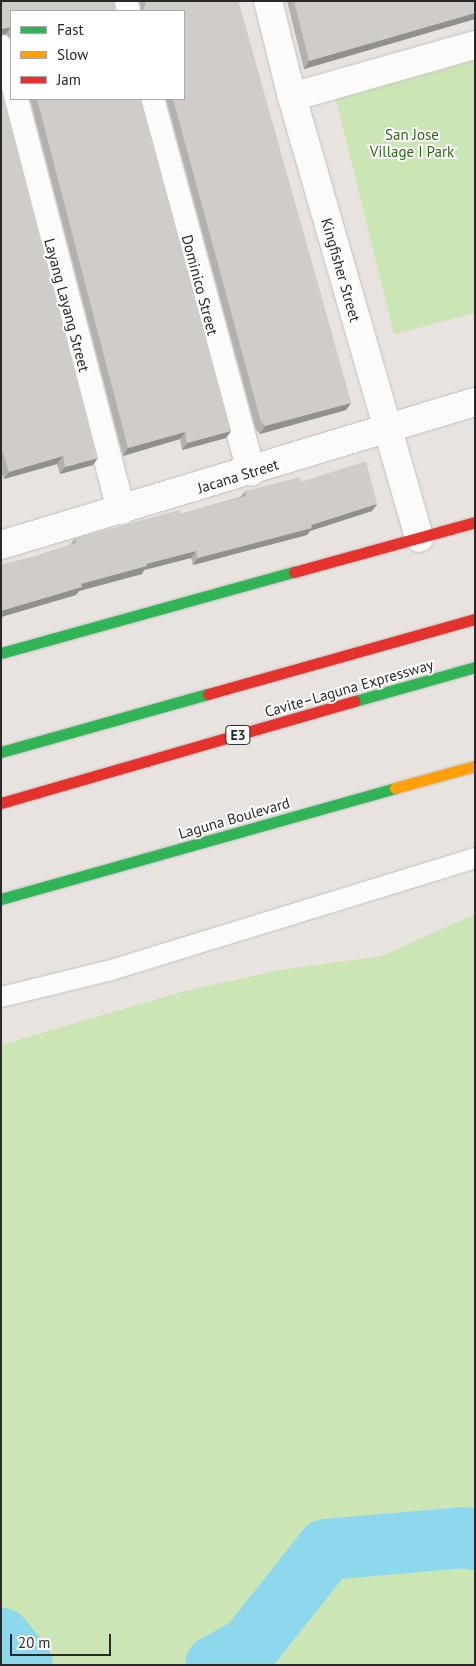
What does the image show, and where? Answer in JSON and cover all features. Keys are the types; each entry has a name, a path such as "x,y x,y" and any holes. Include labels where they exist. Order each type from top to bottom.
{"main road":[{"path":"1,653 475,522"},
{"path":"1,752 475,619"},
{"name":"Cavite–Laguna Expressway","path":"1,802 475,667"},
{"name":"Laguna Boulevard","path":"1,899 475,766"}],"street":[{"name":"Kingfisher Street","path":"268,1 292,97 386,430 419,538"},
{"path":"292,97 475,45"},
{"path":"1,49 10,84"},
{"name":"Layang Layang Street","path":"14,100 121,510"},
{"name":"Dominico Street","path":"150,100 251,472"},
{"name":"Jacana Street","path":"1,546 251,472 475,402"}],"lane":[{"path":"1,996 108,971 475,858"}],"green space":[{"name":"San Jose Village I Park","path":"475,58 475,313 394,334 335,96"},
{"path":"475,914 475,1665 1,1665 1,1045 181,992 280,970 382,956"}],"building":[{"path":"1,1 115,1 118,10 10,10 10,27 1,29"},
{"path":"146,1 238,1 351,403 265,426 261,422 173,100 185,100 185,10 143,10"},
{"path":"294,1 475,1 475,13 309,61"},
{"path":"1,85 98,458 65,467 63,456 9,472 1,446"},
{"path":"37,100 141,100 231,431 187,443 185,432 128,448"},
{"path":"366,461 377,504 311,525 312,528 198,558 196,551 146,564 147,566 81,584 82,587 1,611 1,565 76,543 75,538 180,510 181,514 246,496 245,491 300,477 301,482"}],"waterway":[{"path":"215,1665 249,1646 326,1549 462,1537 475,1539"},
{"path":"1,1638 22,1665"}],"traffic: fast":[{"path":"1,653 294,572"},
{"path":"355,701 475,667"},
{"path":"1,752 208,694"},
{"path":"1,899 395,788"}],"traffic: slow":[{"path":"395,788 475,766"}],"traffic: jam":[{"path":"294,572 475,522"},
{"path":"208,694 475,619"},
{"path":"1,803 355,701"}]}
